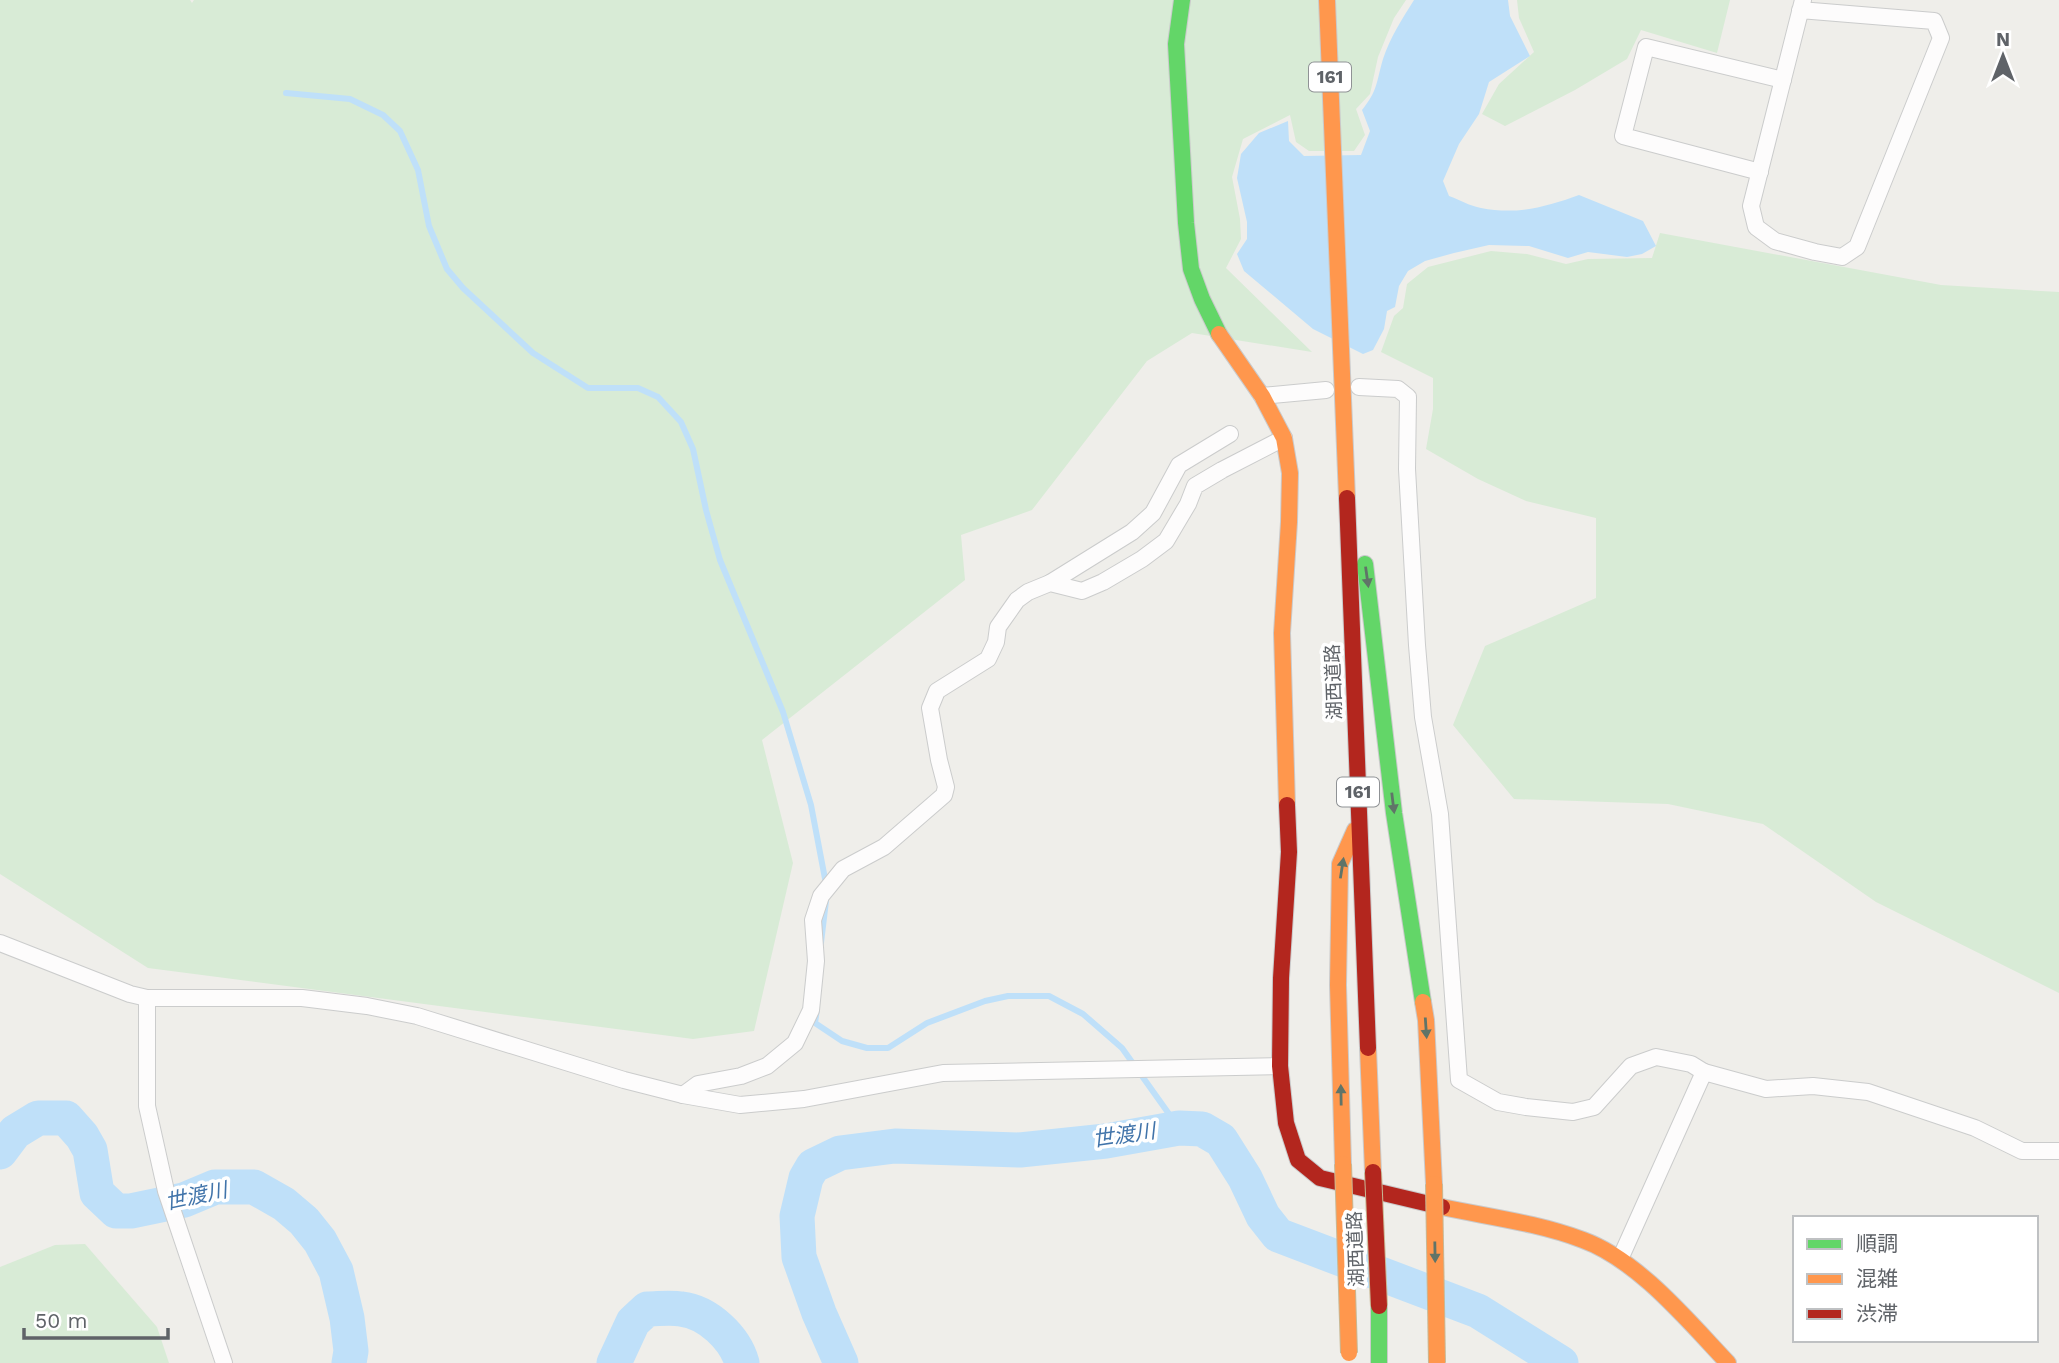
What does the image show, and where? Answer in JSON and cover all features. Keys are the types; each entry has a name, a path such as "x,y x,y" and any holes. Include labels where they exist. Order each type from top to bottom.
{"main road":[{"path":"1182,0 1176,44 1191,269 1220,336 1262,397 1284,438 1290,473 1282,634 1289,852 1281,978 1279,1066 1286,1123 1298,1160 1320,1178 1584,1240 1620,1259 1670,1301 1728,1363"},
{"name":"湖西道路","path":"1327,0 1379,1363"},
{"path":"1344,412 1376,646 1394,813 1426,1020 1434,1184 1437,1363"},
{"path":"1349,1358 1338,985 1340,864 1359,820"}],"street":[{"path":"1802,5 1934,20 1941,38 1857,247 1842,257 1815,253 1775,241 1756,227 1751,206 1802,5"},
{"path":"1760,172 1623,136 1646,47 1783,80"},
{"path":"1359,387 1398,388 1408,397 1407,469 1417,645 1423,717 1440,814 1459,1080 1498,1102 1573,1112 1594,1107 1630,1066 1656,1057 1691,1064 1704,1072 1766,1089 1813,1086 1868,1091 1975,1128 2022,1151 2059,1151"},
{"path":"1262,397 1326,390"},
{"path":"683,1095 698,1084 741,1076 767,1066 795,1043 811,1010 816,961 813,920 821,896 843,870 884,847 944,795 946,787 930,708 937,691 988,659 996,642 998,627 1017,600 1050,583 1132,532 1153,513 1180,465 1230,434"},
{"path":"1050,583 1083,591 1142,559 1166,541 1188,504 1195,486 1284,438"},
{"path":"0,943 130,995 147,998 302,998 367,1006 417,1016 624,1080 683,1095 740,1105 804,1099 943,1073 1279,1066"},
{"path":"147,998 148,1106 166,1191 224,1363"},
{"path":"1620,1259 1704,1072"}],"green space":[{"path":"0,0 190,0 192,3 194,0 1406,0 1394,18 1378,57 1370,94 1356,109 1365,135 1354,151 1309,151 1296,142 1290,115 1243,139 1232,177 1241,239 1226,268 1312,352 1192,333 1147,361 1032,510 961,535 965,580 762,740 793,863 754,1031 693,1039 148,968 0,874"},
{"path":"1517,0 1730,0 1717,53 1641,30 1627,59 1575,90 1505,126 1482,114 1499,84 1534,52 1519,18"},
{"path":"1660,233 1941,285 2059,292 2059,993 1876,902 1763,824 1668,804 1514,799 1453,725 1485,646 1596,598 1596,518 1526,501 1478,479 1426,449 1433,409 1433,378 1381,352 1394,316 1403,308 1407,284 1428,267 1491,251 1527,254 1566,264 1588,259 1652,258"},
{"path":"85,1244 157,1327 169,1363 0,1363 0,1267 55,1245"}],"water":[{"path":"1414,0 1508,0 1510,16 1530,56 1489,82 1479,114 1459,144 1443,181 1449,196 1477,207 1507,211 1543,206 1579,195 1643,221 1656,246 1642,254 1627,257 1588,252 1568,258 1529,246 1489,245 1425,261 1408,271 1399,286 1395,307 1387,311 1384,329 1373,350 1363,354 1313,329 1244,271 1237,254 1247,239 1247,222 1237,178 1241,154 1259,133 1288,121 1289,141 1304,156 1361,155 1370,131 1362,110 1374,91 1389,44"}],"waterway":[{"path":"286,93 350,99 383,115 400,131 418,170 429,226 447,269 463,288 533,353 588,388 638,388 658,397 681,422 693,449 720,560 783,712 811,805 826,884"},
{"path":"821,943 826,901"},
{"path":"817,1009 815,1023 842,1041 867,1048 888,1048 927,1023 985,1001 1008,996 1049,996 1083,1014 1122,1048 1179,1128"},
{"name":"世渡川","path":"0,1152 15,1132 38,1118 66,1118 90,1150 97,1193 116,1211 131,1211 184,1200 215,1187 254,1187 284,1204 304,1221 320,1241 336,1271 347,1318 351,1351 349,1363"},
{"name":"世渡川","path":"841,1363 799,1257 797,1216 806,1178 813,1166 840,1153 895,1146 1020,1150 1106,1141 1179,1128 1202,1129 1221,1140 1245,1178 1263,1216 1278,1235 1478,1311 1561,1363"},
{"name":"世渡川","path":"614,1363 633,1322 647,1309 668,1308 691,1311 710,1321 727,1336 742,1363"}],"traffic: fast":[{"path":"1182,0 1176,44 1191,269 1219,334"},
{"path":"1365,564 1394,813 1423,1002"},
{"path":"1379,1306 1379,1363"}],"traffic: slow":[{"path":"1327,0 1347,498"},
{"path":"1219,334 1262,396 1284,438 1290,473 1282,633 1287,805"},
{"path":"1343,1164 1338,985 1340,864 1355,830"},
{"path":"1423,1002 1434,1184"},
{"path":"1368,1048 1373,1172"},
{"path":"1343,1164 1349,1353"},
{"path":"1434,1184 1437,1363"},
{"path":"1442,1207 1549,1229 1603,1249 1661,1293 1728,1363"}],"traffic: jam":[{"path":"1347,498 1368,1048"},
{"path":"1287,805 1289,852 1281,978 1280,1066 1286,1123 1298,1160 1320,1178 1442,1207"},
{"path":"1373,1172 1379,1306"}]}
